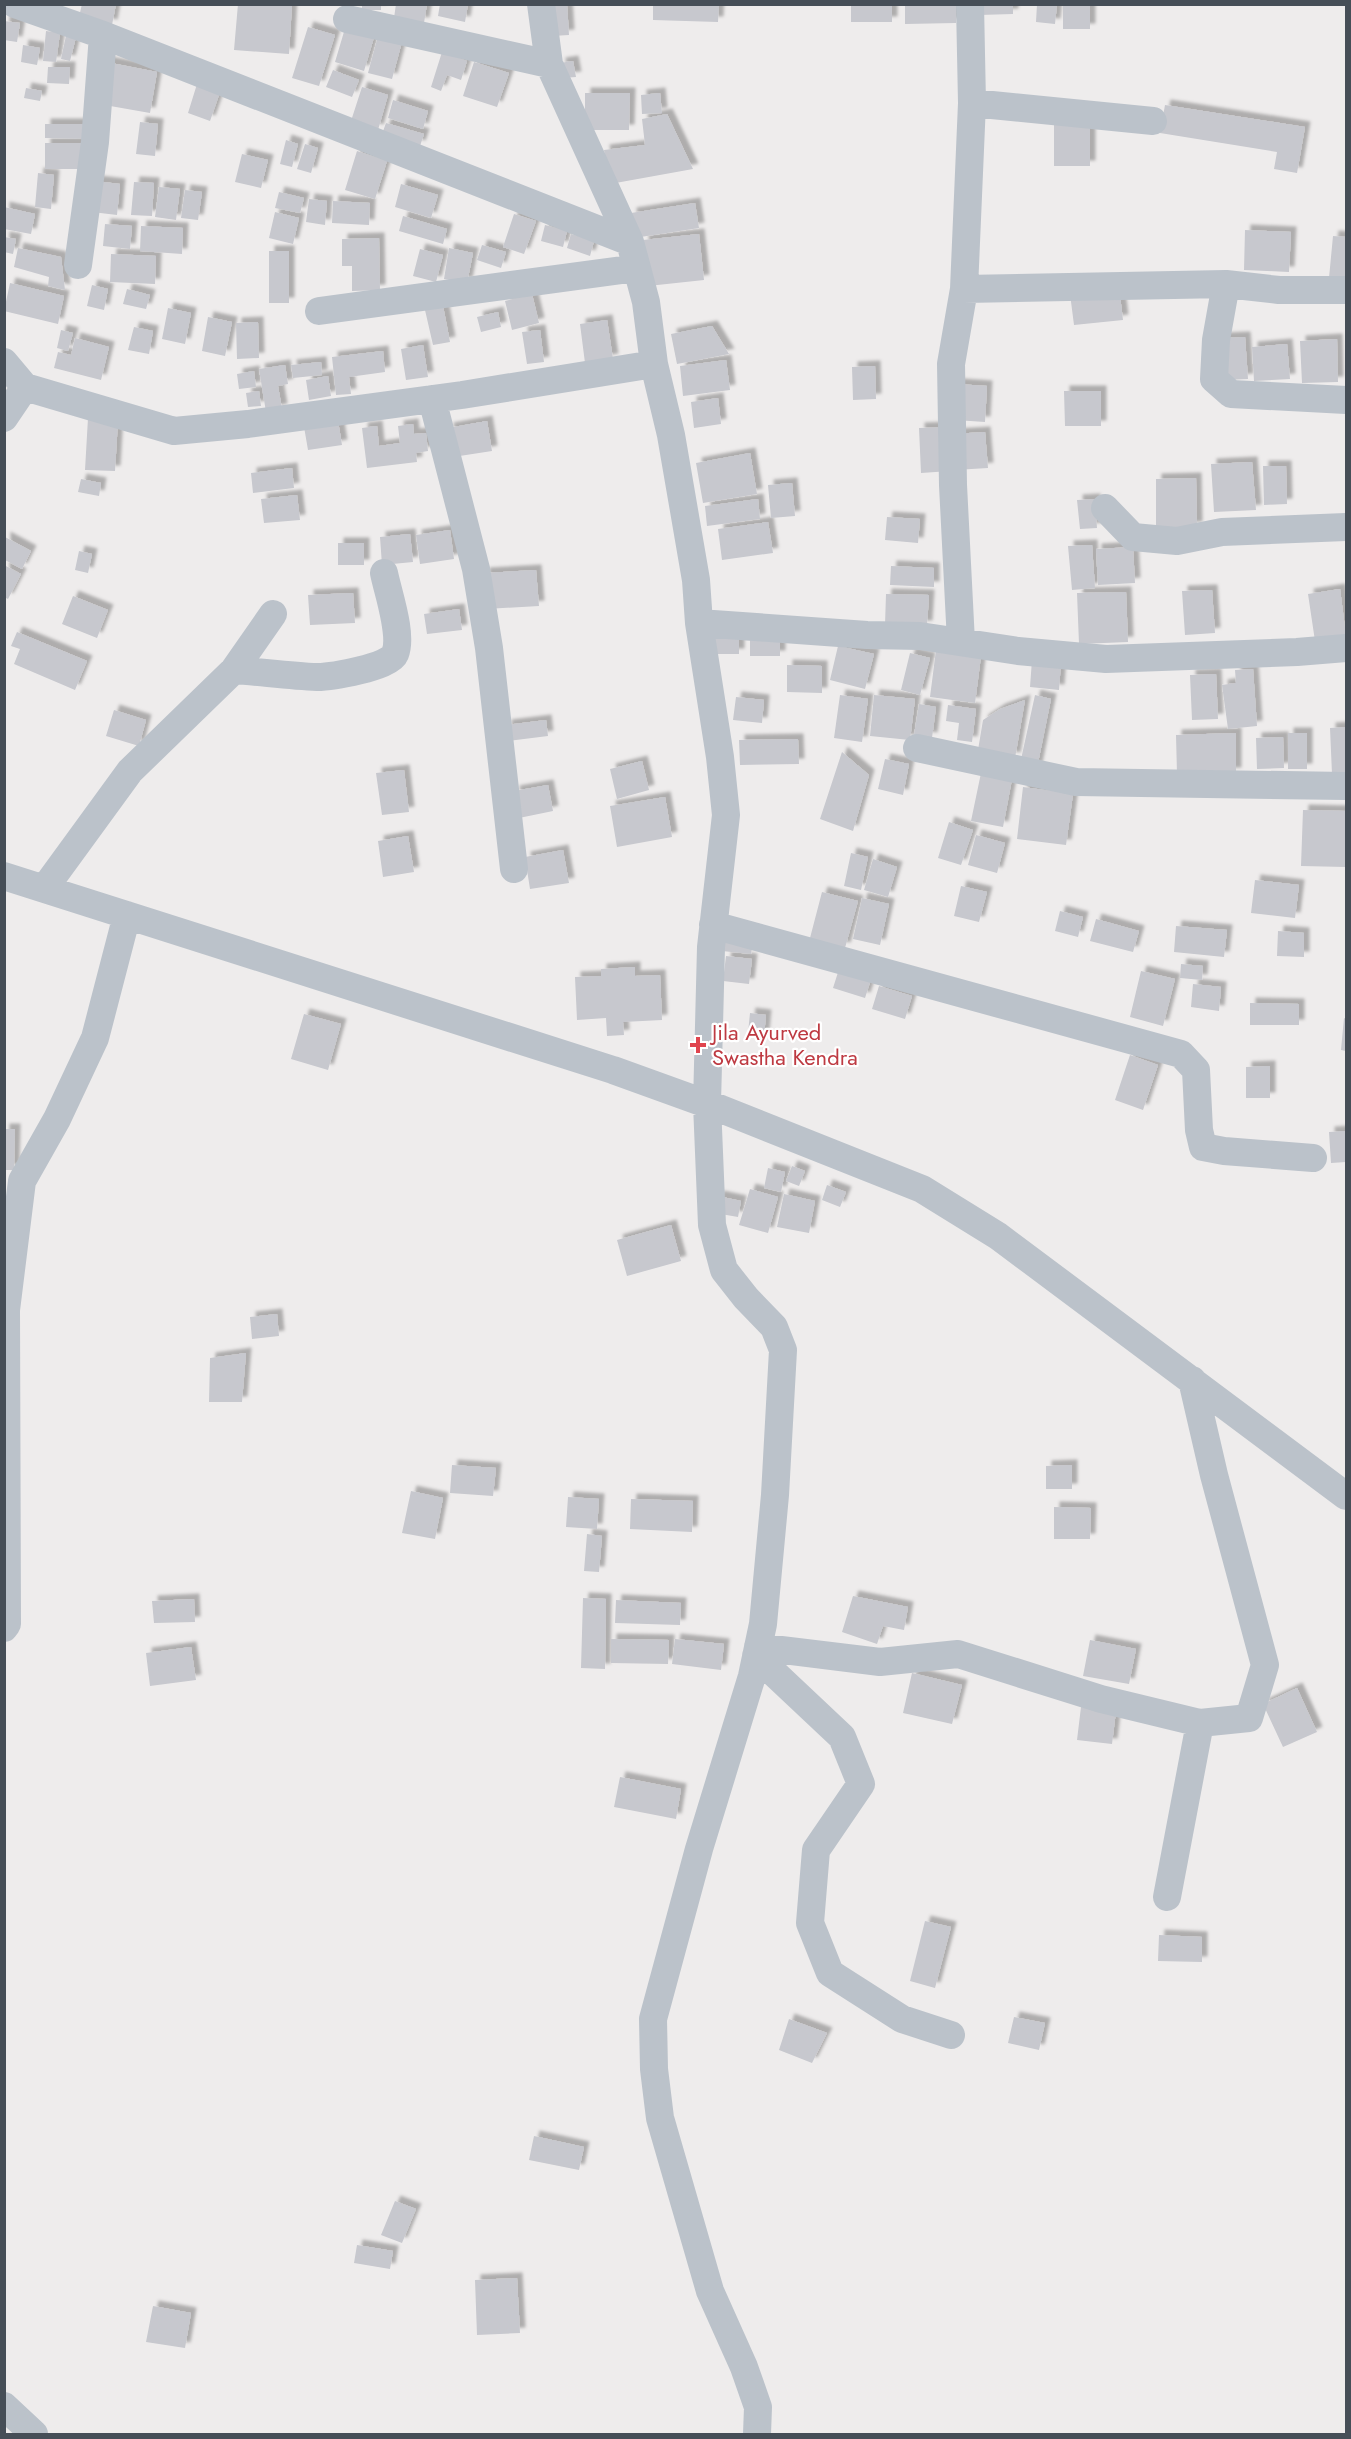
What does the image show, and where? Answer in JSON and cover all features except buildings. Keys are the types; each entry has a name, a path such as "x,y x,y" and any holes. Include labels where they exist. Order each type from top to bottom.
{"street":[{"path":"15,4 103,35 633,255"},
{"path":"541,4 549,64 633,255 646,302 654,364 671,435 692,558 726,815 713,925 706,1104 712,1224 724,1270 746,1298 774,1327 783,1350 775,1495 763,1624 653,2019 654,2069 660,2118 710,2291 744,2367 758,2408 757,2434"},
{"path":"961,642 953,484 951,364 964,289 972,103 970,4"},
{"path":"347,19 549,64"},
{"path":"78,265 95,142 103,35"},
{"path":"972,103 1153,121"},
{"path":"320,311 633,255"},
{"path":"964,289 1226,284 1279,291 1347,290"},
{"path":"1226,284 1218,323 1214,379 1231,394 1347,400"},
{"path":"4,362 25,387 174,431 248,424 432,399 654,364"},
{"path":"4,418 25,387"},
{"path":"432,399 476,569 489,648 514,869"},
{"path":"1105,508 1133,537 1177,541 1222,532 1347,527"},
{"path":"234,670 320,677 383,665 394,658 398,647 384,573"},
{"path":"44,889 130,771 234,670 273,614"},
{"path":"699,623 867,635 920,636 1018,651 1106,659 1347,648"},
{"path":"918,748 1076,782 1347,786"},
{"path":"4,876 614,1070 922,1189 998,1236 1347,1496"},
{"path":"4,1628 7,1624 6,1310 22,1181 57,1119 95,1038 127,915"},
{"path":"713,925 1181,1054 1196,1070 1199,1130 1203,1147 1224,1151 1313,1158"},
{"path":"757,1651 880,1662 958,1654 1101,1699 1200,1724 1249,1718 1265,1665 1214,1475 1192,1380"},
{"path":"757,1651 843,1737 861,1784 816,1850 810,1923 831,1974 902,2019 951,2035"},
{"path":"1167,1897 1200,1724"},
{"path":"4,2406 34,2434"}],"place":[{"name":"Jila Ayurved Swastha Kendra","path":"698,1045"}]}
